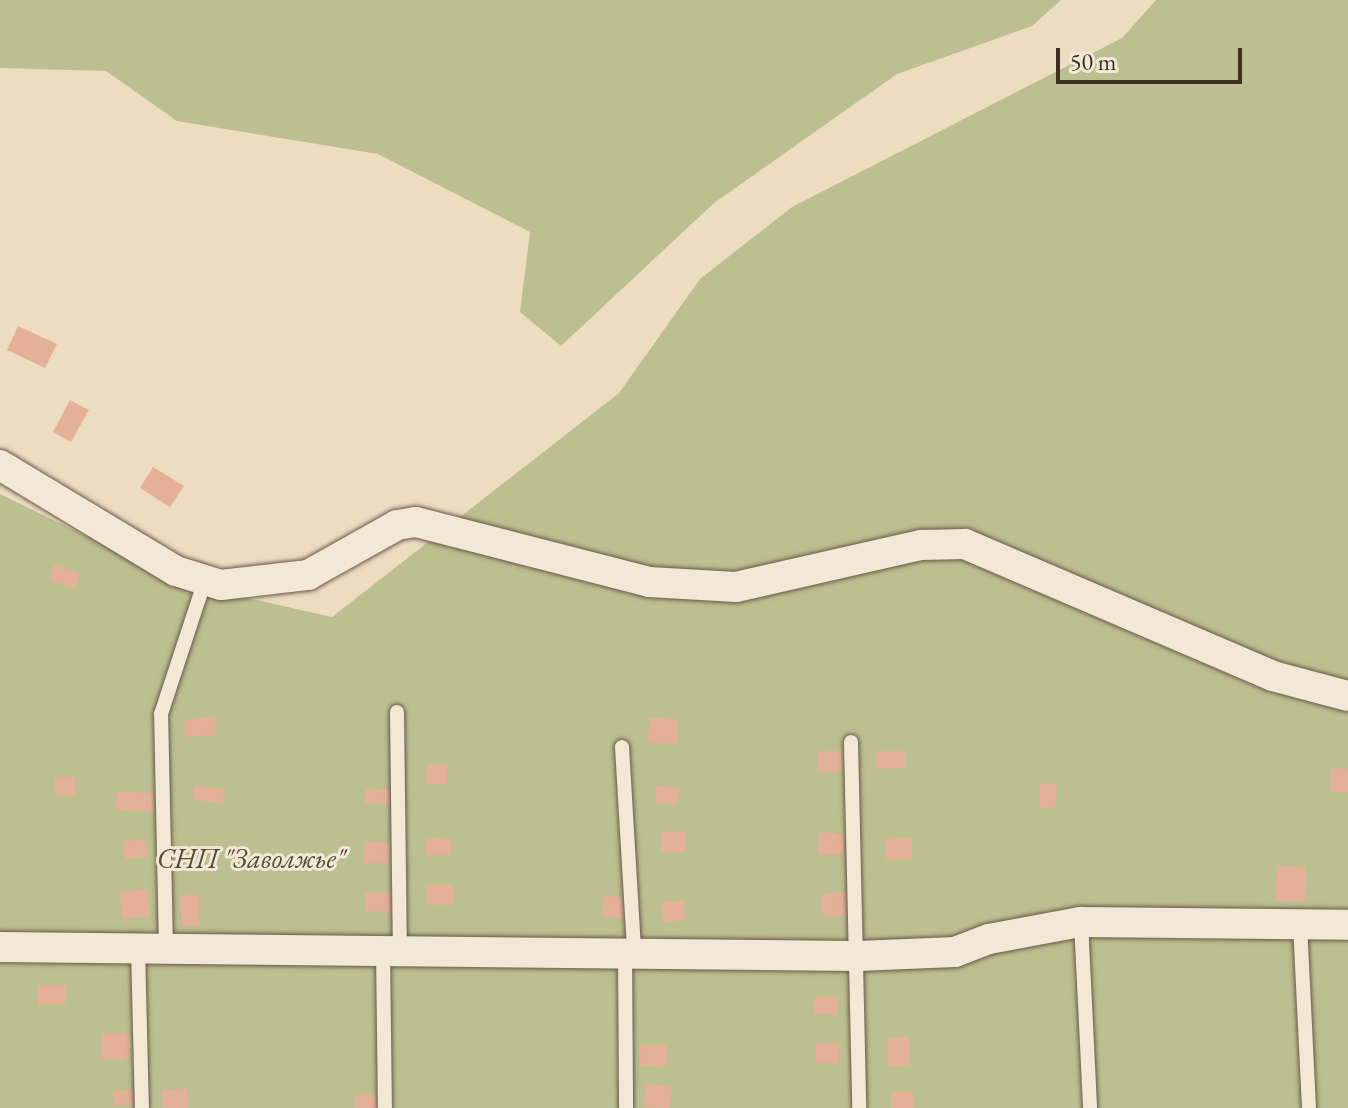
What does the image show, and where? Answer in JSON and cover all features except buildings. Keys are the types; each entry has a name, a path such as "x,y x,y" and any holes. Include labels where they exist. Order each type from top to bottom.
{"street":[{"path":"0,465 176,571 234,585 308,575 397,525 416,522 649,582 736,587 921,545 965,544 1273,676 1348,696"},
{"path":"0,947 858,956 955,952 989,939 1081,922 1348,925"}],"lane":[{"path":"142,1108 161,714 205,580"},
{"path":"385,1108 397,712"},
{"path":"851,742 859,1108"},
{"path":"622,747 629,952 626,1108"},
{"path":"1081,922 1090,1108"},
{"path":"1300,924 1309,1108"}],"green space":[{"path":"0,0 1061,0 1032,26 897,74 714,203 561,346 520,312 530,232 378,154 177,121 106,71 0,68"},
{"name":"СНП \"Заволжье\"","path":"1156,0 1348,0 1348,1108 0,1108 0,494 184,584 332,617 619,393 700,279 792,207 1122,38"}]}
